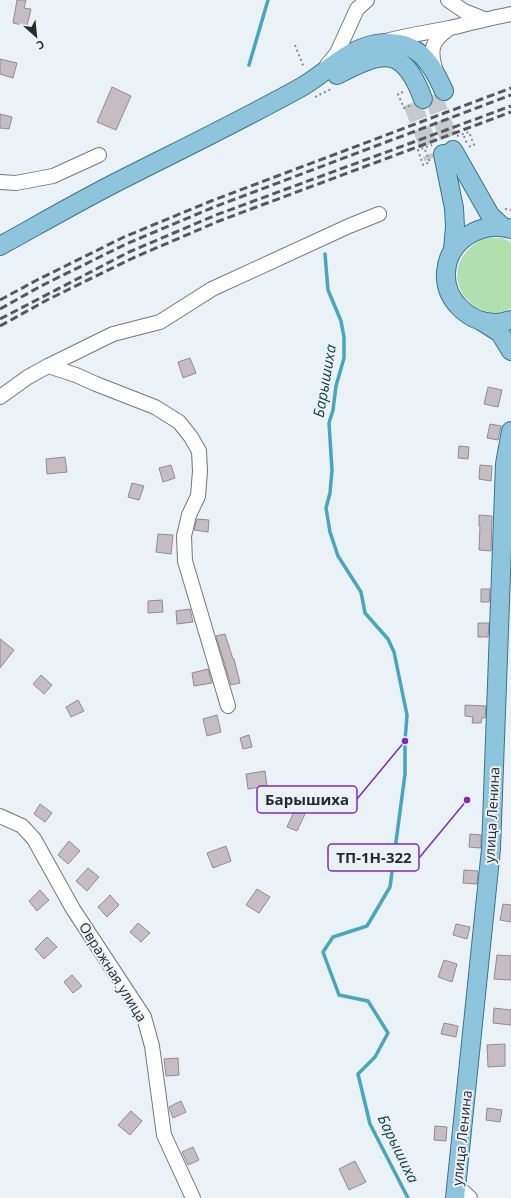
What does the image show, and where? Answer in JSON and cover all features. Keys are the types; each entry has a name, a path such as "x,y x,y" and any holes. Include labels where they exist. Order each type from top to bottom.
{"main road":[{"path":"3,242 358,56 383,51 402,54 419,66 428,80 420,98 436,73 428,61 418,52 403,44 376,44 356,50 316,77"},
{"path":"446,147 480,197 490,215 507,228"},
{"path":"446,147 454,208 455,227 453,250"},
{"path":"507,228 482,228 468,234 453,250 449,257 446,272 447,287 454,301 465,313 500,334 511,351"},
{"path":"480,321 496,323 511,320"},
{"name":"улица Ленина","path":"456,1192 491,849 508,464 511,431"}],"street":[{"path":"316,77 337,53 357,9 367,0"},
{"path":"448,0 464,10 484,19"},
{"path":"376,44 403,36 450,28 511,14"},
{"path":"436,73 432,59 433,48 438,36 450,28"},
{"path":"0,182 16,182 53,176 99,155"},
{"path":"0,398 28,377 113,334 160,322 212,289 349,226 379,214"},
{"path":"48,366 76,375 155,407 179,422 191,436 199,451 200,471 198,496 189,515 184,536 185,561 228,706"},
{"name":"Овражная улица","path":"0,816 22,826 34,839 73,909 144,1017 152,1046 164,1135 193,1198"},
{"path":"456,1192 470,1198"}],"path":[{"path":"295,46 316,77"},
{"path":"446,147 423,164 430,162 446,147 468,147 474,145 446,147"}],"green space":[{"path":"502,238 511,242 511,308 499,312 486,311 475,306 466,298 460,287 457,275 460,262 473,245 483,239"}],"building":[{"path":"17,0 26,0 24,8 31,9 27,26 13,23"},
{"path":"0,59 17,63 13,78 0,74"},
{"path":"112,87 131,96 116,130 97,122"},
{"path":"0,114 12,117 9,129 0,128"},
{"path":"190,358 196,373 183,378 178,362"},
{"path":"488,387 502,390 498,407 484,404"},
{"path":"490,424 501,426 498,440 487,438"},
{"path":"459,446 469,447 468,459 458,458"},
{"path":"65,457 67,472 47,474 46,459"},
{"path":"171,465 175,478 163,482 159,468"},
{"path":"480,465 492,466 491,481 479,479"},
{"path":"132,483 144,486 139,500 128,497"},
{"path":"479,515 492,516 491,551 479,550"},
{"path":"197,519 209,520 208,532 194,530"},
{"path":"158,534 173,535 171,554 156,552"},
{"path":"481,589 490,589 489,602 481,602"},
{"path":"162,600 163,612 148,613 148,601"},
{"path":"190,609 193,622 177,624 176,611"},
{"path":"478,623 489,623 488,637 478,637"},
{"path":"225,634 234,659 240,683 231,685 216,636"},
{"path":"0,639 14,650 0,668"},
{"path":"208,669 212,683 194,686 192,673"},
{"path":"41,675 52,685 44,694 33,684"},
{"path":"78,700 84,711 71,717 66,707"},
{"path":"465,705 486,706 485,718 482,718 481,723 472,723 473,717 465,716"},
{"path":"217,715 221,732 207,736 203,719"},
{"path":"249,735 252,747 243,749 240,738"},
{"path":"265,771 267,786 248,789 246,774"},
{"path":"40,804 52,813 45,822 34,814"},
{"path":"295,809 305,814 297,831 287,827"},
{"path":"470,834 481,835 481,848 469,847"},
{"path":"69,841 80,851 68,864 58,855"},
{"path":"226,846 231,861 213,868 207,853"},
{"path":"88,868 99,877 87,891 76,881"},
{"path":"464,870 478,871 477,884 463,883"},
{"path":"257,889 270,897 259,913 246,905"},
{"path":"40,890 49,900 37,911 29,901"},
{"path":"110,895 119,905 107,917 98,907"},
{"path":"503,904 511,905 511,922 500,920"},
{"path":"138,923 150,933 141,942 130,932"},
{"path":"456,924 470,927 467,939 453,935"},
{"path":"47,937 57,947 44,959 35,949"},
{"path":"497,955 511,956 511,980 494,979"},
{"path":"444,960 457,964 452,982 438,977"},
{"path":"72,975 82,986 73,993 64,982"},
{"path":"494,1008 511,1010 511,1025 493,1023"},
{"path":"444,1023 458,1026 456,1037 441,1034"},
{"path":"505,1044 505,1066 488,1067 487,1045"},
{"path":"178,1058 179,1075 166,1076 164,1059"},
{"path":"181,1101 186,1112 173,1118 169,1107"},
{"path":"487,1108 502,1110 500,1122 486,1120"},
{"path":"131,1111 142,1121 130,1135 118,1125"},
{"path":"435,1126 447,1127 446,1141 434,1140"},
{"path":"193,1147 199,1160 188,1165 182,1152"},
{"path":"355,1161 366,1182 349,1190 339,1169"}],"waterway":[{"name":"Барышиха","path":"249,65 268,0"},
{"name":"Барышиха","path":"325,254 328,290 341,321 344,337 344,358 336,386 333,410 329,423 332,470 330,493 326,508 330,532 338,556 361,592 365,613 388,639 394,652 407,715 405,774 390,887 367,926 333,937 323,952 339,995 368,1001 388,1033 375,1057 358,1074 370,1124 408,1198"}],"tunnel":[{"path":"433,95 453,150"},
{"path":"412,103 433,158"}],"railway":[{"path":"0,300 124,237 211,201 511,88"},
{"path":"0,309 41,286 126,244 214,207 511,95"},
{"path":"0,319 129,252 216,215 511,106"},
{"path":"0,326 47,300 133,258 219,221 511,112"}],"place":[{"name":"Барышиха","path":"405,741"},
{"name":"ТП-1Н-322","path":"467,800"}]}
